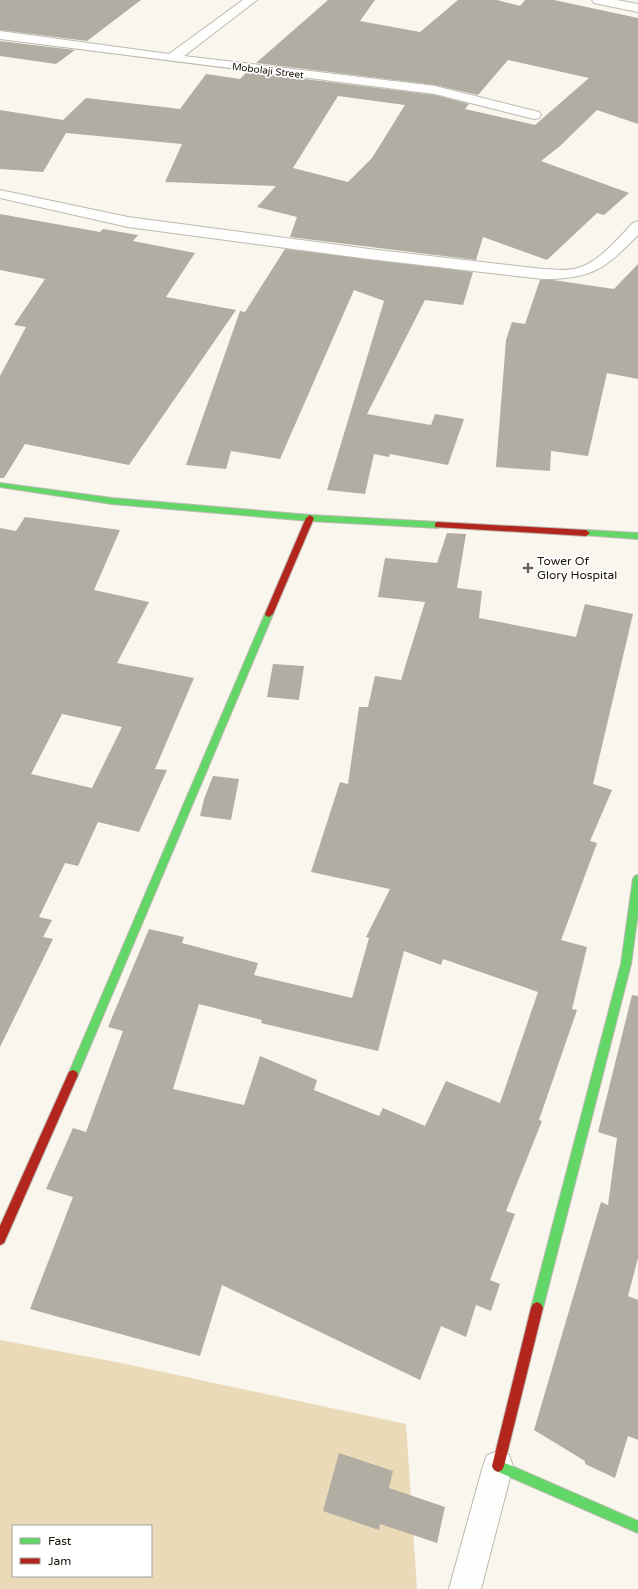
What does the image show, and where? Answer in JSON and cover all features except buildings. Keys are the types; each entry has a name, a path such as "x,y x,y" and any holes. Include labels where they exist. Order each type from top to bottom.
{"street":[{"path":"598,0 638,8"},
{"path":"229,2 247,3"},
{"path":"172,58 247,3"},
{"name":"Mobolaji Street","path":"0,35 172,58 435,90 534,115"},
{"path":"0,194 128,222 369,254 562,275 586,270 603,259 638,226"},
{"path":"0,485 112,501 310,518 638,536"},
{"path":"0,1239 80,1059 310,518"},
{"path":"465,1589 498,1466 558,1225 632,966 638,879"},
{"path":"498,1466 638,1527"}],"shaded area":[{"path":"0,1340 121,1363 406,1424 417,1589 0,1589"}],"traffic: fast":[{"path":"0,485 112,501 310,518 438,525"},
{"path":"586,533 638,536"},
{"path":"73,1075 269,614"},
{"path":"537,1308 626,964 638,879"},
{"path":"498,1466 638,1527"}],"traffic: jam":[{"path":"269,614 310,518"},
{"path":"438,525 586,533"},
{"path":"0,1239 73,1075"},
{"path":"498,1466 537,1308"}],"place":[{"name":"Tower Of Glory Hospital","path":"528,568"}]}
